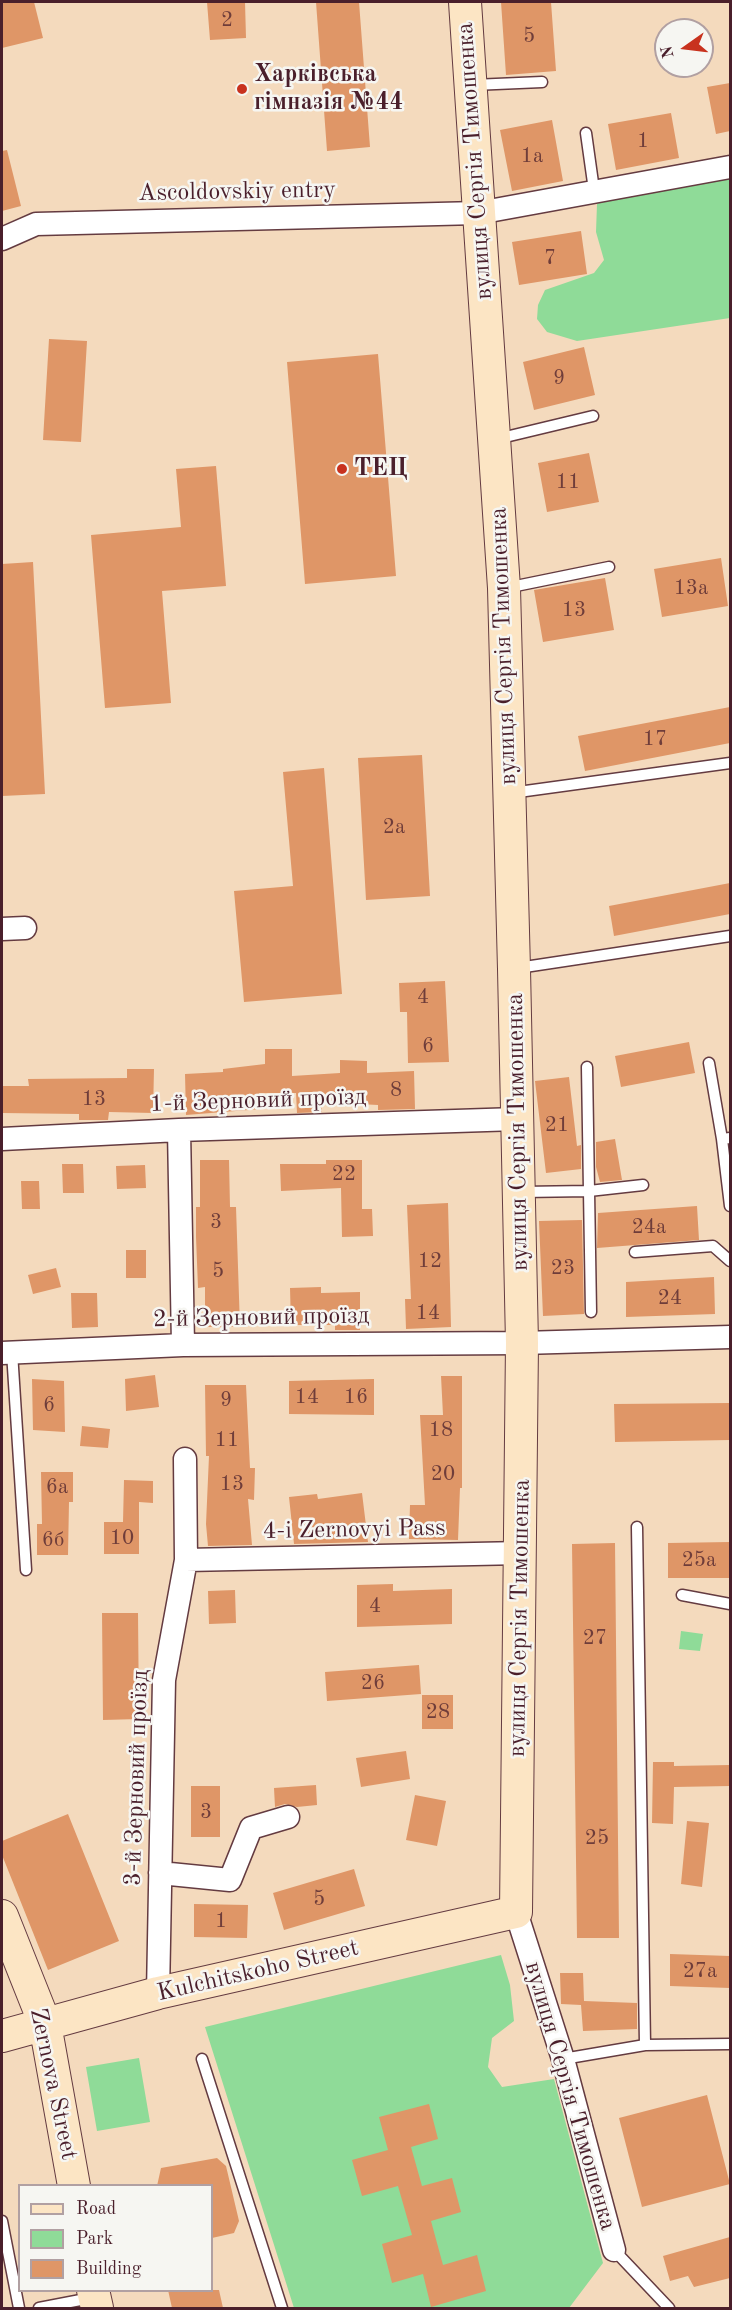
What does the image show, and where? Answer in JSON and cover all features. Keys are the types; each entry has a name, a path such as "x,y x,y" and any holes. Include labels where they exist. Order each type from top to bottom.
{"street":[{"name":"вулиця Сергія Тимошенка","path":"465,2 504,588 522,1343 522,1553 516,1912 563,2059 614,2250"},
{"name":"Ascoldovskiy entry","path":"2,239 36,224 478,213 730,167"},
{"path":"2,929 25,928"},
{"name":"1-й Зерновий проїзд","path":"2,1138 517,1119"},
{"path":"179,1130 183,1345"},
{"name":"2-й Зерновий проїзд","path":"7,1352 183,1345 522,1343 730,1337"},
{"name":"3-й Зерновий проїзд","path":"158,1993 164,1680 186,1560 185,1459"},
{"name":"4-i Zernovyi Pass","path":"186,1560 522,1553"},
{"path":"160,1873 230,1880 251,1828 288,1817"},
{"name":"Kulchitskoho Street","path":"2,2036 158,1993 516,1912"},
{"name":"Zernova Street","path":"2,1916 45,2024 74,2184"}],"lane":[{"path":"470,86 542,82"},
{"path":"586,133 594,190"},
{"path":"495,439 593,416"},
{"path":"504,588 609,567"},
{"path":"509,793 730,763"},
{"path":"514,969 730,936"},
{"path":"709,1063 726,1138 730,1206"},
{"path":"586,1067 591,1312"},
{"path":"519,1192 589,1191 643,1185"},
{"path":"635,1252 713,1246 730,1261"},
{"path":"7,1352 26,1570"},
{"path":"637,1527 645,2044"},
{"path":"682,1595 730,1604"},
{"path":"563,2059 645,2044 730,2044"},
{"path":"202,2059 282,2308"},
{"path":"2,2221 19,2308"},
{"path":"614,2250 669,2308"},
{"path":"39,2308 95,2299"}],"green space":[{"path":"730,177 730,318 577,341 547,332 537,319 538,305 545,290 594,273 604,260 596,232 597,204 613,195"},
{"path":"681,1631 703,1634 700,1651 679,1649"},
{"path":"501,1955 510,1985 514,2021 492,2038 488,2067 502,2087 554,2079 603,2263 569,2308 294,2308 205,2027"},
{"path":"139,2058 150,2122 97,2131 86,2067"}],"building":[{"path":"2,2 34,2 43,38 2,48"},
{"path":"207,2 245,2 246,38 210,40"},
{"path":"316,2 359,2 370,147 327,151"},
{"path":"501,2 551,2 556,71 506,75"},
{"path":"730,83 730,131 716,134 707,87"},
{"path":"671,113 679,158 616,170 608,124"},
{"path":"552,120 563,181 512,191 500,130"},
{"path":"7,150 21,206 2,211 2,151"},
{"path":"581,231 587,274 519,285 512,242"},
{"path":"49,339 87,341 81,442 43,440"},
{"path":"584,347 595,395 534,410 523,362"},
{"name":"ТЕЦ","path":"378,354 396,576 305,584 287,362"},
{"path":"589,453 599,502 547,512 538,463"},
{"path":"216,466 226,586 162,591 171,703 105,708 91,535 181,527 176,469"},
{"path":"721,558 728,606 662,617 654,569"},
{"path":"33,562 45,794 2,796 2,564"},
{"path":"605,578 614,630 543,642 534,590"},
{"path":"730,707 730,743 585,771 578,736"},
{"path":"422,755 430,896 366,900 358,758"},
{"path":"324,768 342,994 244,1002 234,891 293,886 283,772"},
{"path":"730,883 730,914 614,936 609,906"},
{"path":"445,981 449,1062 408,1063 407,1012 400,1012 399,983"},
{"path":"689,1042 695,1073 621,1087 615,1056"},
{"path":"265,1049 292,1049 292,1076 340,1073 340,1060 367,1061 367,1073 414,1071 415,1109 378,1110 378,1105 321,1102 322,1112 297,1113 296,1093 259,1093 261,1109 186,1115 185,1074 223,1072 223,1069 265,1064"},
{"path":"127,1069 154,1069 153,1113 109,1112 108,1120 79,1120 79,1114 2,1113 2,1086 29,1086 28,1079 127,1078"},
{"path":"569,1077 577,1146 581,1145 581,1169 546,1173 535,1081"},
{"path":"615,1139 622,1180 600,1182 596,1167 596,1142"},
{"path":"200,1160 229,1160 230,1207 236,1207 240,1327 205,1327 205,1287 198,1288 196,1237 196,1207 200,1207"},
{"path":"326,1160 362,1160 362,1209 372,1209 373,1236 342,1237 341,1188 281,1191 280,1164 326,1164"},
{"path":"62,1164 83,1164 84,1193 63,1193"},
{"path":"145,1165 146,1188 117,1189 116,1166"},
{"path":"21,1181 39,1181 40,1209 22,1209"},
{"path":"448,1203 451,1327 406,1329 405,1299 411,1299 407,1205"},
{"path":"697,1206 699,1240 597,1248 598,1213"},
{"path":"582,1220 584,1314 543,1316 539,1221"},
{"path":"126,1250 146,1250 146,1278 126,1278"},
{"path":"56,1268 61,1287 33,1294 28,1275"},
{"path":"714,1277 715,1314 626,1317 626,1282"},
{"path":"321,1287 321,1293 360,1292 360,1330 335,1330 335,1325 291,1325 290,1288"},
{"path":"71,1293 97,1293 98,1327 72,1328"},
{"path":"155,1375 159,1407 126,1411 125,1379"},
{"path":"441,1376 462,1376 462,1488 460,1488 458,1540 409,1539 410,1505 425,1505 420,1415 443,1415"},
{"path":"32,1379 64,1381 65,1432 33,1430"},
{"path":"374,1379 374,1415 289,1414 289,1381"},
{"path":"205,1385 246,1385 250,1468 255,1468 254,1500 248,1499 252,1545 208,1546 206,1524 209,1456 206,1456"},
{"path":"730,1403 730,1440 615,1442 614,1404"},
{"path":"82,1426 110,1429 108,1448 80,1446"},
{"path":"41,1472 73,1472 73,1502 69,1502 68,1555 37,1555 37,1524 42,1524"},
{"path":"124,1480 153,1481 153,1503 139,1502 139,1554 104,1554 104,1522 123,1522"},
{"path":"362,1493 368,1542 294,1544 289,1497 317,1494 318,1499"},
{"path":"730,1542 730,1578 668,1578 668,1543"},
{"path":"615,1543 619,1938 577,1938 572,1544"},
{"path":"393,1584 393,1591 452,1589 452,1624 357,1627 357,1585"},
{"path":"235,1590 236,1623 209,1624 208,1591"},
{"path":"102,1613 138,1613 139,1719 103,1720"},
{"path":"419,1665 421,1694 327,1701 325,1672"},
{"path":"422,1695 453,1695 453,1729 422,1729"},
{"path":"406,1751 410,1779 361,1787 356,1758"},
{"path":"653,1762 674,1762 674,1766 730,1765 730,1786 674,1787 673,1824 652,1823"},
{"path":"316,1785 317,1805 297,1807 285,1804 275,1807 274,1788"},
{"path":"191,1786 220,1786 220,1837 191,1837"},
{"path":"415,1795 446,1801 437,1846 406,1840"},
{"path":"68,1814 119,1941 48,1970 2,1855 2,1841"},
{"path":"687,1821 709,1823 702,1887 681,1884"},
{"path":"354,1869 365,1906 284,1930 273,1893"},
{"path":"194,1904 248,1905 247,1938 194,1937"},
{"path":"670,1954 730,1956 730,1988 670,1986"},
{"path":"560,1973 583,1973 584,2001 637,2003 637,2029 583,2031 581,2005 561,2004"},
{"path":"707,2095 730,2184 642,2207 619,2118"},
{"path":"429,2104 438,2139 411,2147 422,2186 452,2178 461,2212 431,2221 443,2265 477,2255 486,2291 431,2307 423,2274 392,2283 382,2244 412,2235 398,2186 362,2196 352,2160 388,2150 379,2117"},
{"path":"217,2158 226,2166 239,2221 234,2233 213,2238 213,2184 157,2184 161,2168"},
{"path":"730,2237 730,2278 694,2287 688,2276 670,2281 663,2256"},
{"path":"219,2290 223,2308 172,2308 168,2292"}],"place":[{"name":"Харківська гімназія №44","path":"242,89"},
{"name":"ТЕЦ","path":"342,469"}]}
